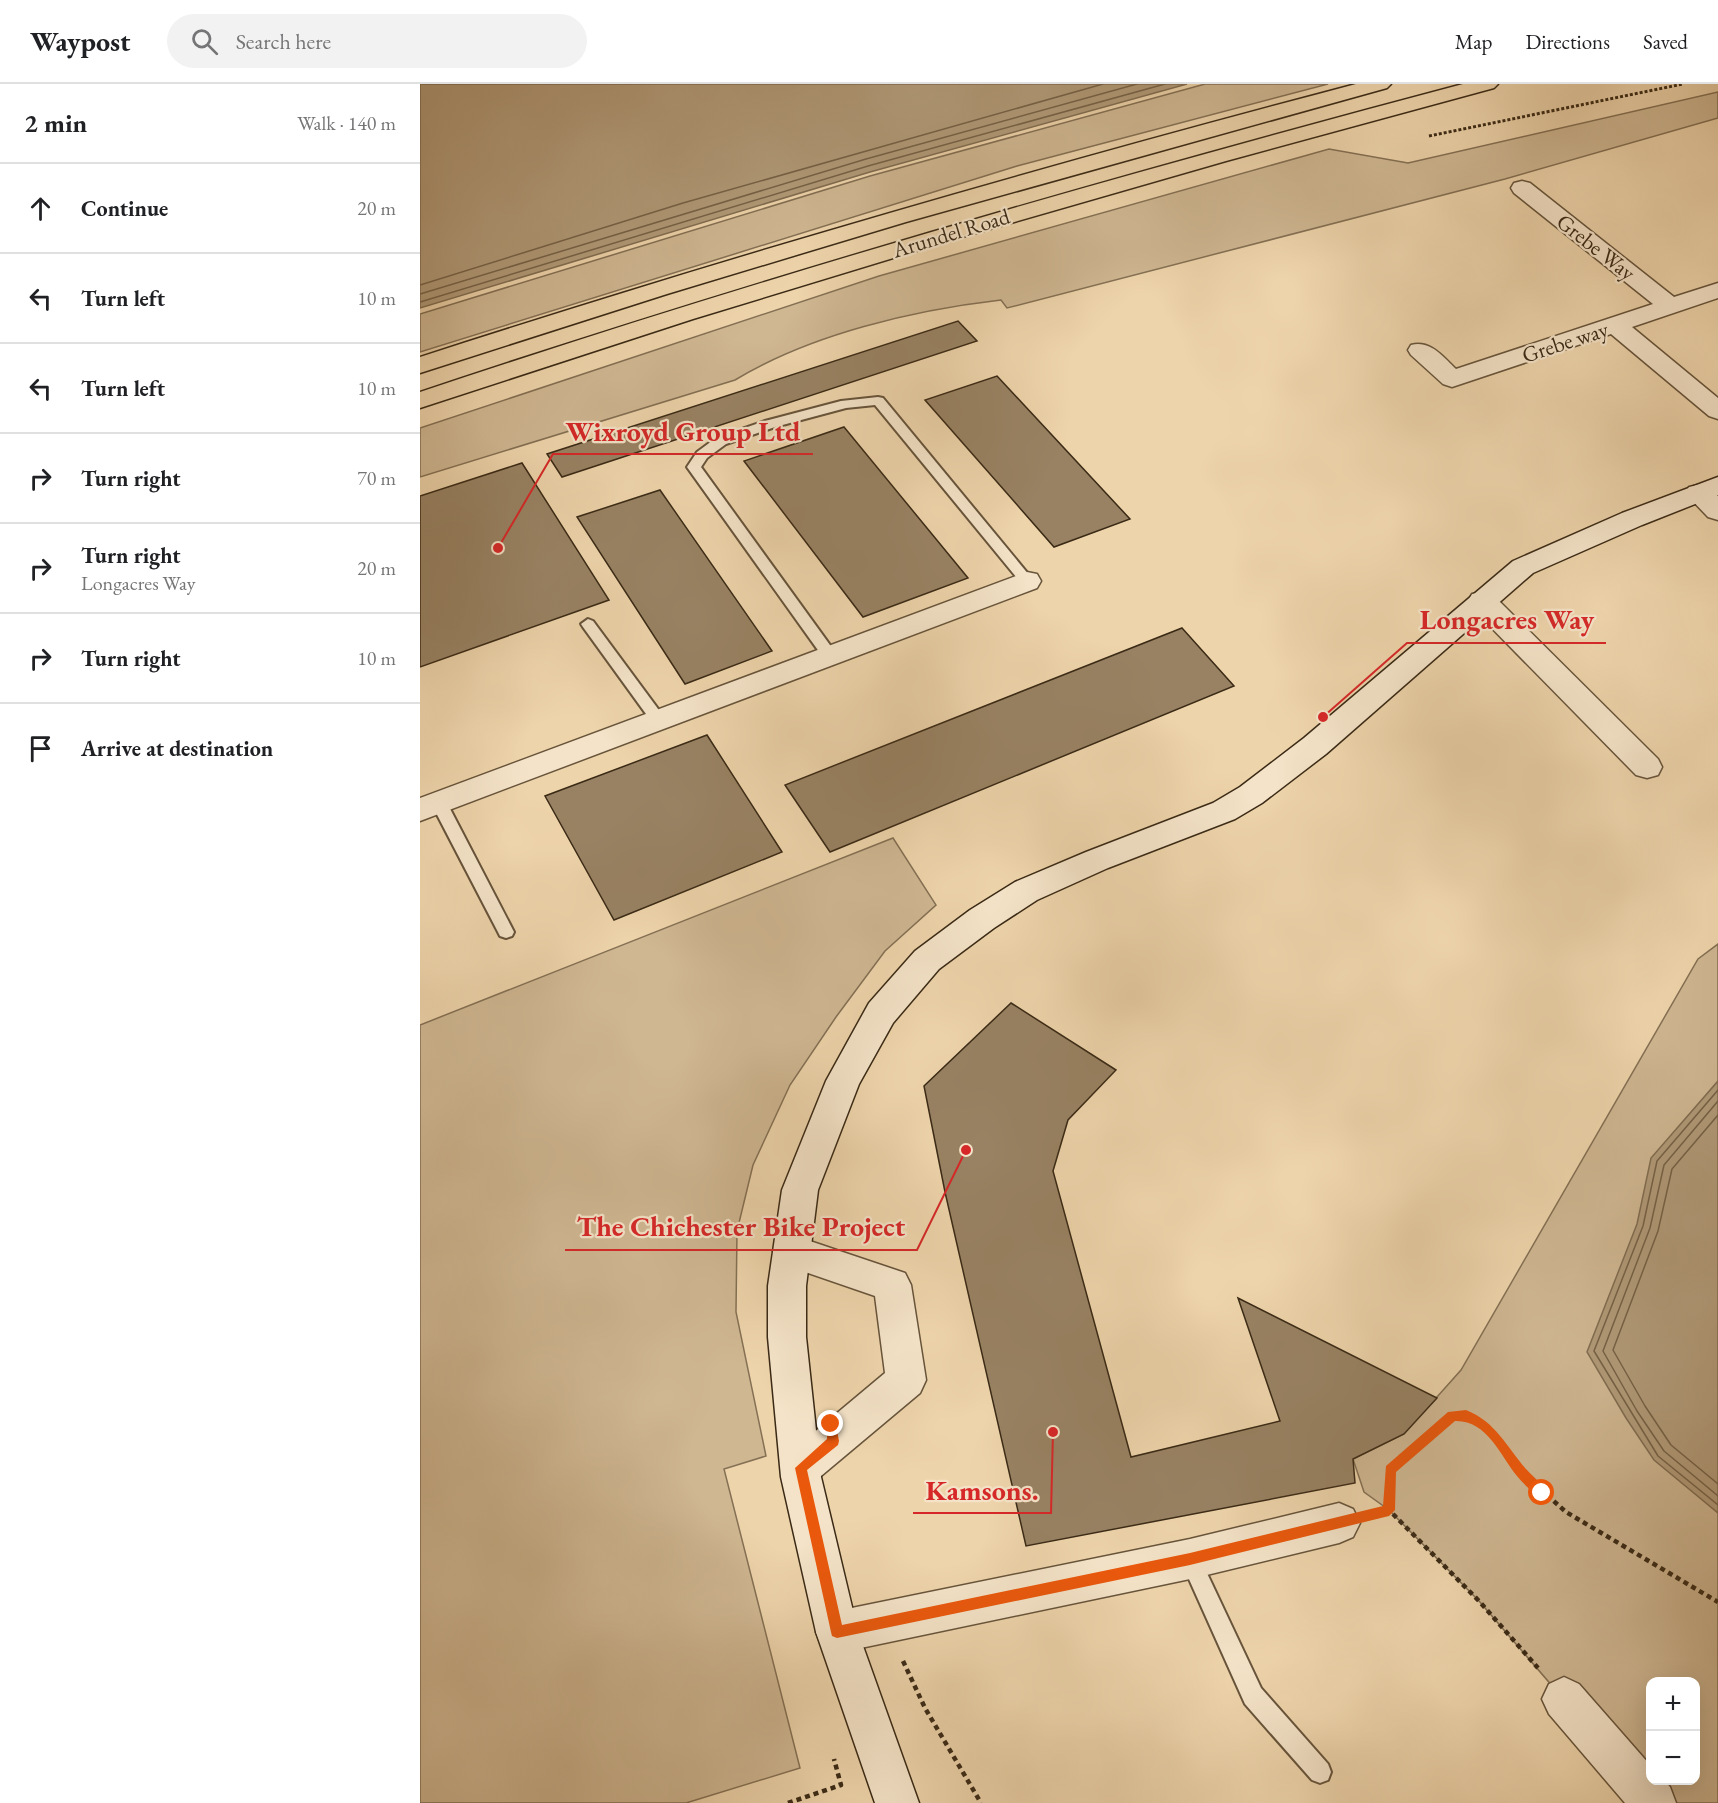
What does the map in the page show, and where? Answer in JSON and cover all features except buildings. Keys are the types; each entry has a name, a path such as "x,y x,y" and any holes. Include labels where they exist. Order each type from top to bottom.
{"highway":[{"name":"Arundel Road","path":"420,365 596,307 916,212 1235,122 1380,84"},
{"name":"Arundel Road","path":"420,400 593,341 992,220 1258,144 1486,84"}],"street":[{"name":"Grebe Way","path":"1522,189 1671,306"},
{"name":"Grebe way","path":"1420,350 1452,379 1718,290"},
{"path":"1615,325 1718,411"},
{"path":"897,1803 837,1632 801,1468 787,1337 787,1286 800,1190 843,1080 881,1013 927,960 982,918 1026,891 1097,860 1214,815 1251,795 1315,746 1523,567 1632,519 1711,497"},
{"path":"430,806 1027,581"},
{"path":"1482,601 1647,767"},
{"path":"792,1251 892,1285 906,1380 801,1468"},
{"path":"837,1632 1190,1559 1339,1523"},
{"path":"1564,1699 1654,1803"}],"lane":[{"path":"830,656 694,467 702,455 721,441 770,424 835,407 878,401 1027,581"},
{"path":"588,624 659,721"},
{"path":"430,806 506,932"},
{"path":"1190,1559 1253,1696 1320,1772"}],"path":[{"path":"1429,136 1683,84"},
{"path":"1564,1699 1479,1601 1389,1510 1390,1470 1452,1416 1466,1415 1485,1425 1503,1445 1521,1472 1566,1512 1718,1602"},
{"path":"1339,1523 1389,1510"}],"shaded area":[{"path":"1205,84 1328,84 1017,166 420,352 420,314 870,176"},
{"path":"1718,92 1718,118 1505,179 1007,308 1001,300 968,304 864,326 796,350 735,380 420,477 420,428 879,276 1329,149 1408,163"},
{"path":"893,838 936,905 885,951 836,1017 790,1085 753,1165 737,1231 736,1312 766,1456 724,1469 800,1768 686,1803 420,1803 420,1025"},
{"path":"1718,944 1718,1803 1653,1803 1479,1601 1389,1510 1364,1492 1353,1459 1404,1434 1461,1370 1698,959"}],"water":[{"path":"420,84 1187,84 870,172 420,308"},
{"path":"1718,1081 1718,1513 1654,1460 1587,1352 1637,1224 1651,1158"}],"place":[{"name":"Wixroyd Group Ltd","path":"498,548"},
{"name":"Longacres Way","path":"1323,717"},
{"name":"The Chichester Bike Project","path":"966,1150"},
{"name":"Kamsons.","path":"1053,1432"}],"route":[{"path":"831,1424 834,1441 801,1468 801,1477 837,1632 1190,1559 1389,1510 1390,1470 1452,1416 1466,1415 1485,1425 1503,1445 1521,1472 1542,1493"}]}
